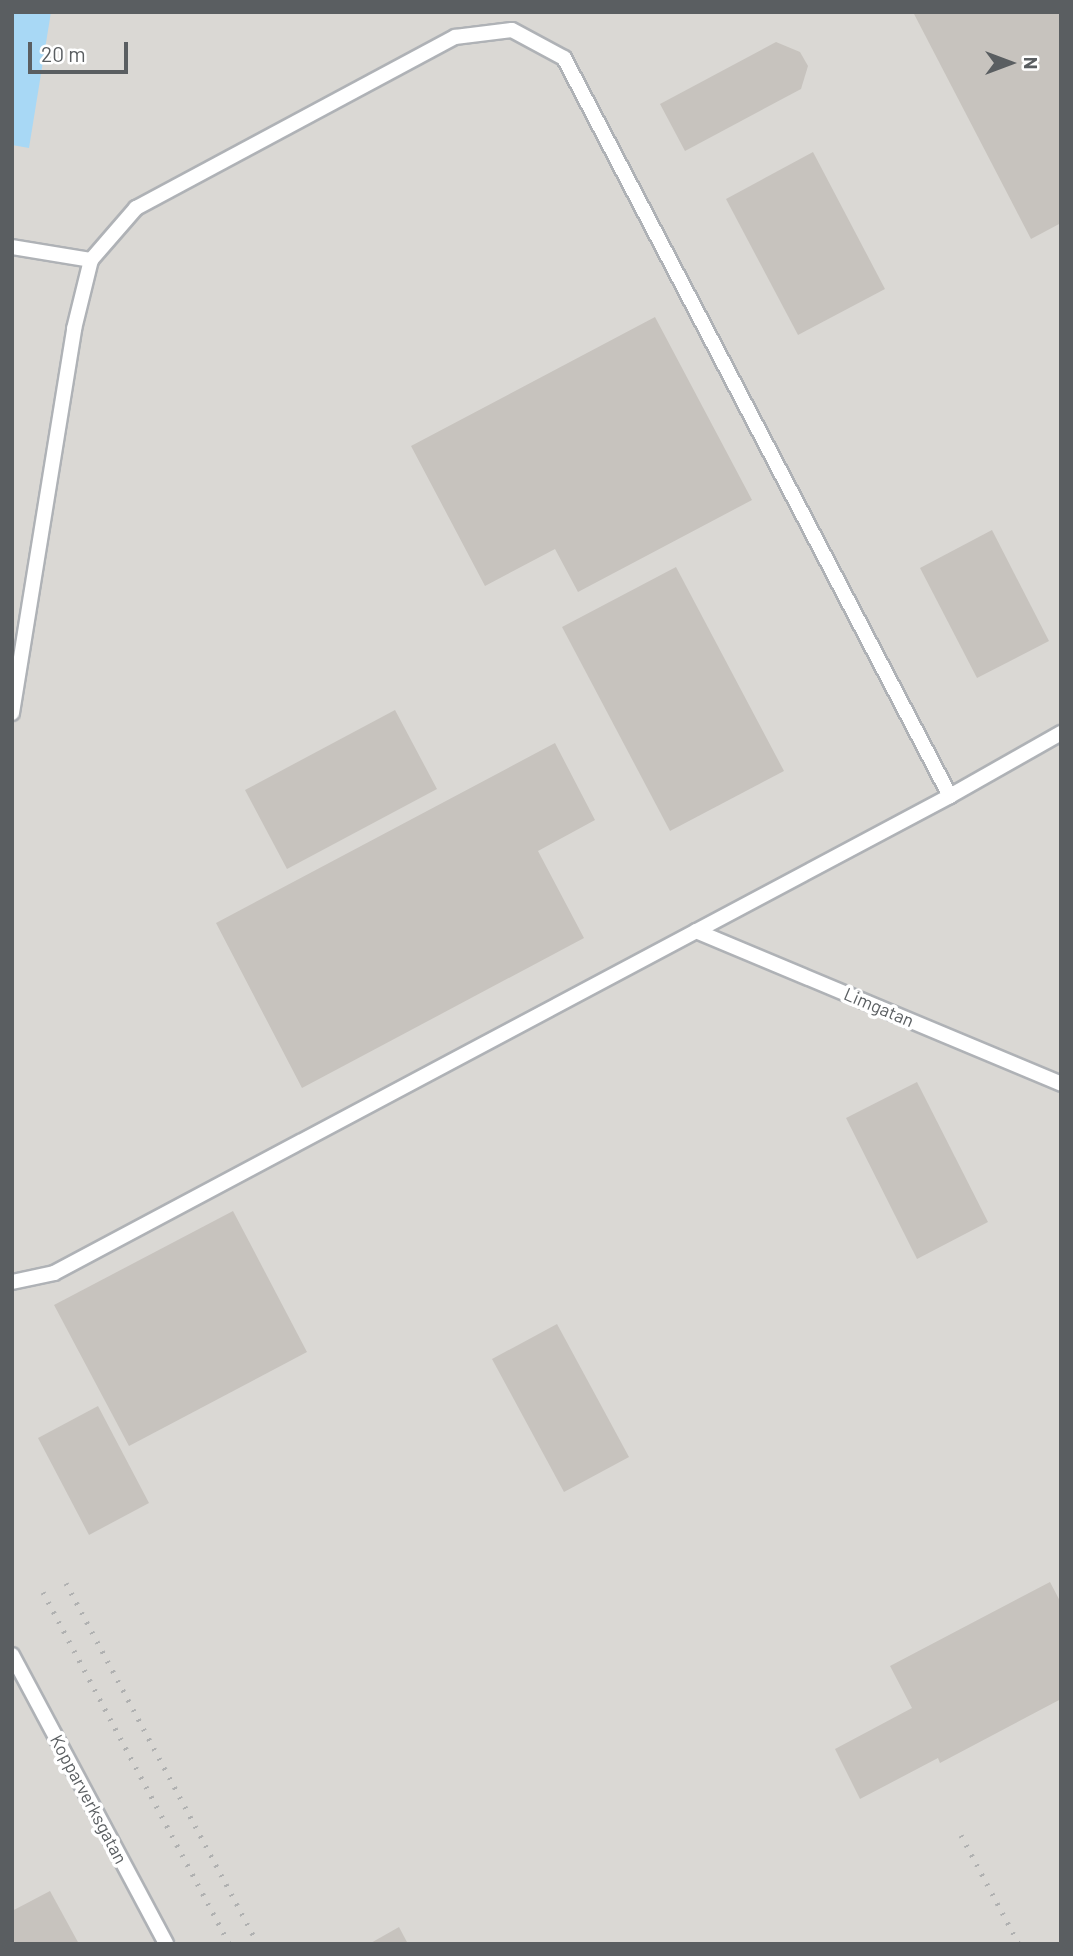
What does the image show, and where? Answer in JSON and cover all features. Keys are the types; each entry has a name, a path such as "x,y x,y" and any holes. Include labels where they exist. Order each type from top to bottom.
{"lane":[{"path":"12,713 74,329 91,260 136,208 455,37 512,30 564,58 950,796"},
{"path":"12,247 91,260"},
{"path":"12,1282 54,1273 950,796 1061,733"},
{"name":"Limgatan","path":"696,931 1061,1084"},
{"name":"Kopparverksgatan","path":"12,1655 166,1944"}],"shaded area":[{"path":"12,12 1061,12 1061,1944 12,1944"}],"water":[{"path":"12,12 51,12 29,148 12,145"}],"building":[{"path":"913,12 1061,12 1061,223 1031,239"},
{"path":"776,42 800,52 808,66 801,89 685,151 660,104"},
{"path":"813,152 885,289 798,335 726,199"},
{"path":"655,317 752,500 578,592 555,549 485,586 411,446"},
{"path":"992,530 1049,641 977,678 920,568"},
{"path":"676,567 784,771 670,831 562,627"},
{"path":"395,710 437,789 287,869 245,790"},
{"path":"555,743 595,820 538,851 584,938 302,1088 216,923"},
{"path":"917,1082 988,1222 917,1259 846,1118"},
{"path":"233,1211 307,1352 129,1446 54,1305"},
{"path":"557,1324 629,1457 564,1492 492,1359"},
{"path":"98,1406 149,1503 89,1535 38,1438"},
{"path":"1050,1582 1061,1603 1061,1699 940,1763 938,1758 860,1799 835,1749 912,1708 890,1666"},
{"path":"50,1891 79,1944 12,1944 12,1911"},
{"path":"399,1927 408,1944 369,1944"}],"railway":[{"path":"66,1583 258,1944"},
{"path":"43,1592 229,1944"},
{"path":"961,1835 1019,1944"}]}
